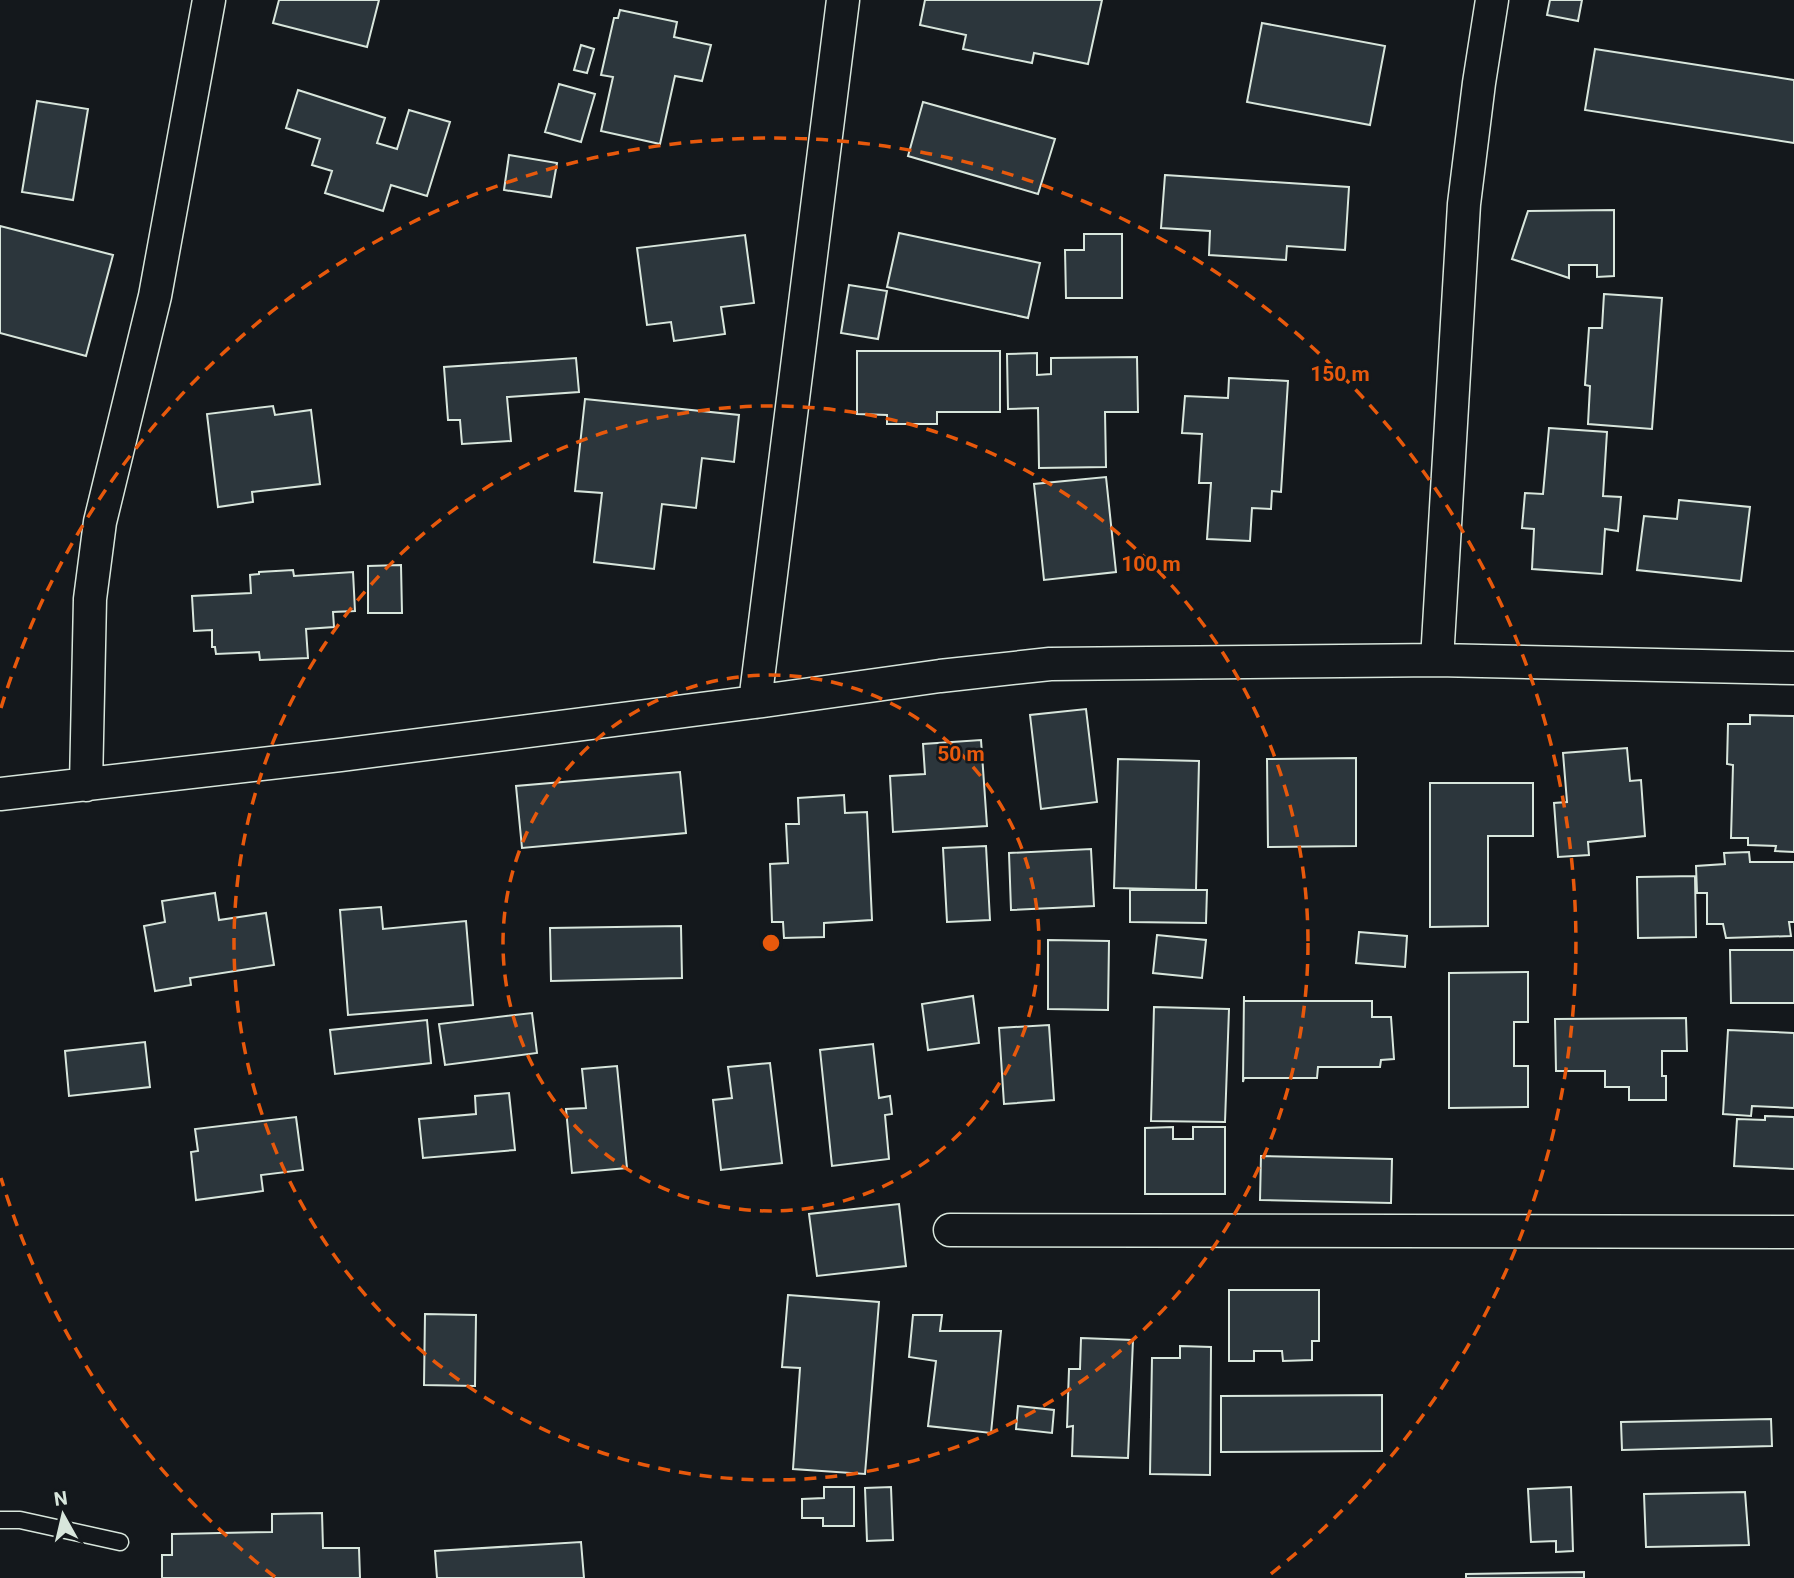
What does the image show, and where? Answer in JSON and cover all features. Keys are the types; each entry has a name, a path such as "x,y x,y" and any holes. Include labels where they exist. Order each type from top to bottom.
{"street":[{"path":"86,785 90,600 100,522 155,296 209,0"},
{"path":"755,702 843,0"},
{"path":"1437,660 1464,204 1492,0"},
{"path":"0,794 1050,664 1437,660 1794,668"},
{"path":"950,1230 1794,1232"}],"lane":[{"path":"0,1520 20,1520 120,1542"}],"building":[{"path":"279,0 379,0 367,47 273,23"},
{"path":"925,0 1102,0 1088,64 1034,53 1032,63 963,49 966,35 920,25"},
{"path":"1550,0 1582,0 1578,21 1547,15"},
{"path":"620,10 677,22 674,37 711,45 702,81 675,76 660,144 601,131 613,77 601,75 614,18 618,18"},
{"path":"1262,23 1385,46 1370,125 1247,102"},
{"path":"581,45 594,49 587,73 574,70"},
{"path":"1595,49 1794,80 1794,143 1585,110"},
{"path":"559,84 595,94 581,142 545,132"},
{"path":"298,90 385,118 377,143 397,149 409,110 450,122 427,196 391,185 383,211 325,193 332,171 312,165 320,139 286,128"},
{"path":"37,101 88,109 73,200 22,192"},
{"path":"923,102 1055,139 1038,194 908,156"},
{"path":"509,155 557,163 551,197 504,190"},
{"path":"1165,175 1349,187 1345,250 1287,246 1286,260 1209,255 1210,231 1161,228"},
{"path":"1614,210 1614,276 1597,277 1597,265 1569,265 1569,278 1512,259 1528,211"},
{"path":"0,226 113,255 86,356 0,333"},
{"path":"899,233 1040,263 1028,318 887,287"},
{"path":"1084,234 1122,234 1122,298 1066,298 1065,250 1084,250"},
{"path":"745,235 754,303 721,307 725,334 674,341 671,322 647,325 637,248"},
{"path":"849,285 887,291 878,339 841,333"},
{"path":"1604,294 1662,298 1652,429 1588,424 1590,386 1585,385 1589,328 1602,328"},
{"path":"857,351 1000,351 1000,412 937,412 937,424 887,424 887,415 857,414"},
{"path":"1037,353 1037,375 1051,374 1051,358 1137,357 1138,412 1105,412 1106,467 1039,468 1038,408 1008,409 1007,354"},
{"path":"576,358 579,392 507,397 511,441 462,444 460,420 448,420 444,367"},
{"path":"1229,378 1288,381 1281,492 1272,491 1271,509 1252,508 1250,541 1207,539 1211,483 1199,483 1202,434 1182,433 1185,396 1228,398"},
{"path":"585,399 739,415 734,462 702,458 696,508 662,504 654,569 594,562 602,493 575,491"},
{"path":"273,406 275,415 311,410 320,484 252,492 253,502 218,507 207,414"},
{"path":"1549,428 1607,432 1603,496 1621,497 1618,531 1605,529 1602,574 1532,569 1534,529 1522,528 1525,493 1543,494"},
{"path":"1106,477 1116,572 1044,580 1034,484"},
{"path":"1679,500 1750,507 1741,581 1637,570 1644,516 1677,519"},
{"path":"401,565 402,613 368,613 368,566"},
{"path":"293,570 294,576 353,572 355,611 333,612 334,627 306,629 308,658 260,660 259,652 216,654 215,647 212,647 212,630 194,631 192,596 251,593 250,575"},
{"path":"1086,709 1097,802 1041,809 1030,715"},
{"path":"1750,715 1794,716 1794,852 1775,851 1776,846 1748,845 1748,838 1731,838 1733,765 1727,764 1728,724 1750,724"},
{"path":"981,740 987,826 893,832 890,776 925,774 923,744"},
{"path":"1627,748 1630,781 1641,780 1645,836 1588,842 1589,855 1558,857 1554,803 1567,802 1563,753"},
{"path":"1356,758 1356,846 1268,847 1267,759"},
{"path":"1118,759 1199,761 1196,890 1114,888"},
{"path":"680,772 686,833 522,848 516,786"},
{"path":"1430,783 1533,783 1533,836 1488,836 1488,926 1430,927"},
{"path":"844,795 845,813 867,812 872,920 824,923 824,937 784,938 783,922 772,922 770,864 788,863 786,824 799,824 798,798"},
{"path":"986,846 990,920 947,922 943,848"},
{"path":"1091,849 1094,906 1011,910 1009,853"},
{"path":"1749,852 1750,862 1794,862 1794,922 1789,922 1791,936 1726,938 1723,924 1707,924 1707,893 1697,893 1696,866 1725,864 1724,853"},
{"path":"1695,876 1696,937 1638,938 1637,877"},
{"path":"1130,890 1207,890 1206,923 1130,922"},
{"path":"215,893 219,920 266,913 274,965 190,978 191,985 155,991 144,926 165,922 162,901"},
{"path":"381,907 383,929 466,921 473,1005 348,1015 340,910"},
{"path":"681,926 682,978 551,981 550,928"},
{"path":"1359,932 1407,936 1405,967 1356,963"},
{"path":"1157,935 1206,940 1202,978 1153,973"},
{"path":"1048,940 1109,941 1108,1010 1048,1009"},
{"path":"1730,950 1794,950 1794,1003 1731,1003"},
{"path":"1528,972 1528,1022 1514,1022 1514,1066 1528,1066 1528,1107 1449,1108 1449,973"},
{"path":"973,996 979,1043 928,1050 922,1004"},
{"path":"1244,996 1244,1001 1372,1001 1372,1017 1391,1017 1394,1059 1381,1060 1380,1067 1318,1067 1317,1078 1244,1078 1243,1082"},
{"path":"1154,1007 1229,1009 1225,1122 1151,1121"},
{"path":"532,1013 537,1053 445,1065 439,1024"},
{"path":"1686,1018 1687,1051 1662,1051 1666,1100 1629,1100 1629,1087 1605,1087 1605,1071 1556,1071 1555,1019"},
{"path":"427,1020 431,1063 335,1074 330,1030"},
{"path":"1049,1025 1054,1100 1004,1104 999,1028"},
{"path":"1728,1030 1794,1033 1794,1108 1752,1106 1751,1116 1723,1114"},
{"path":"145,1042 150,1087 69,1096 65,1051"},
{"path":"873,1044 879,1098 890,1096 892,1114 885,1115 889,1159 832,1166 820,1050"},
{"path":"770,1063 782,1163 721,1170 713,1100 732,1098 728,1067"},
{"path":"617,1066 627,1168 572,1173 566,1109 586,1108 582,1069"},
{"path":"509,1093 515,1150 423,1158 419,1119 476,1114 475,1096"},
{"path":"1765,1116 1794,1117 1794,1169 1734,1166 1737,1119 1765,1120"},
{"path":"296,1117 303,1170 261,1175 263,1191 196,1200 191,1152 198,1151 195,1129"},
{"path":"1173,1127 1173,1139 1193,1139 1193,1127 1225,1127 1225,1194 1145,1194 1145,1128"},
{"path":"1261,1156 1392,1159 1391,1203 1260,1200"},
{"path":"899,1204 906,1266 817,1276 809,1214"},
{"path":"1229,1290 1319,1290 1319,1341 1312,1341 1312,1360 1283,1361 1282,1351 1254,1351 1254,1361 1229,1361"},
{"path":"788,1295 879,1302 865,1474 793,1469 800,1368 782,1367"},
{"path":"425,1314 476,1315 475,1386 424,1385"},
{"path":"913,1315 942,1315 940,1331 1001,1331 991,1433 928,1426 936,1361 909,1357"},
{"path":"1081,1338 1133,1340 1128,1458 1072,1456 1073,1426 1067,1427 1069,1369 1080,1369"},
{"path":"1180,1346 1211,1347 1210,1475 1150,1474 1152,1358 1180,1358"},
{"path":"1382,1395 1382,1451 1221,1452 1221,1396"},
{"path":"1018,1406 1054,1410 1052,1433 1016,1429"},
{"path":"1771,1419 1772,1446 1622,1450 1621,1422"},
{"path":"824,1487 854,1487 854,1526 823,1526 823,1518 802,1518 802,1499 824,1498"},
{"path":"891,1487 893,1540 867,1541 865,1488"},
{"path":"1571,1487 1573,1551 1556,1552 1556,1541 1531,1542 1528,1489"},
{"path":"1745,1492 1749,1545 1646,1547 1644,1494"},
{"path":"322,1513 323,1548 359,1548 360,1578 162,1578 162,1555 172,1555 172,1534 272,1532 272,1514"},
{"path":"581,1542 584,1578 437,1578 435,1551"},
{"path":"1584,1572 1584,1578 1466,1578 1466,1574"}]}
